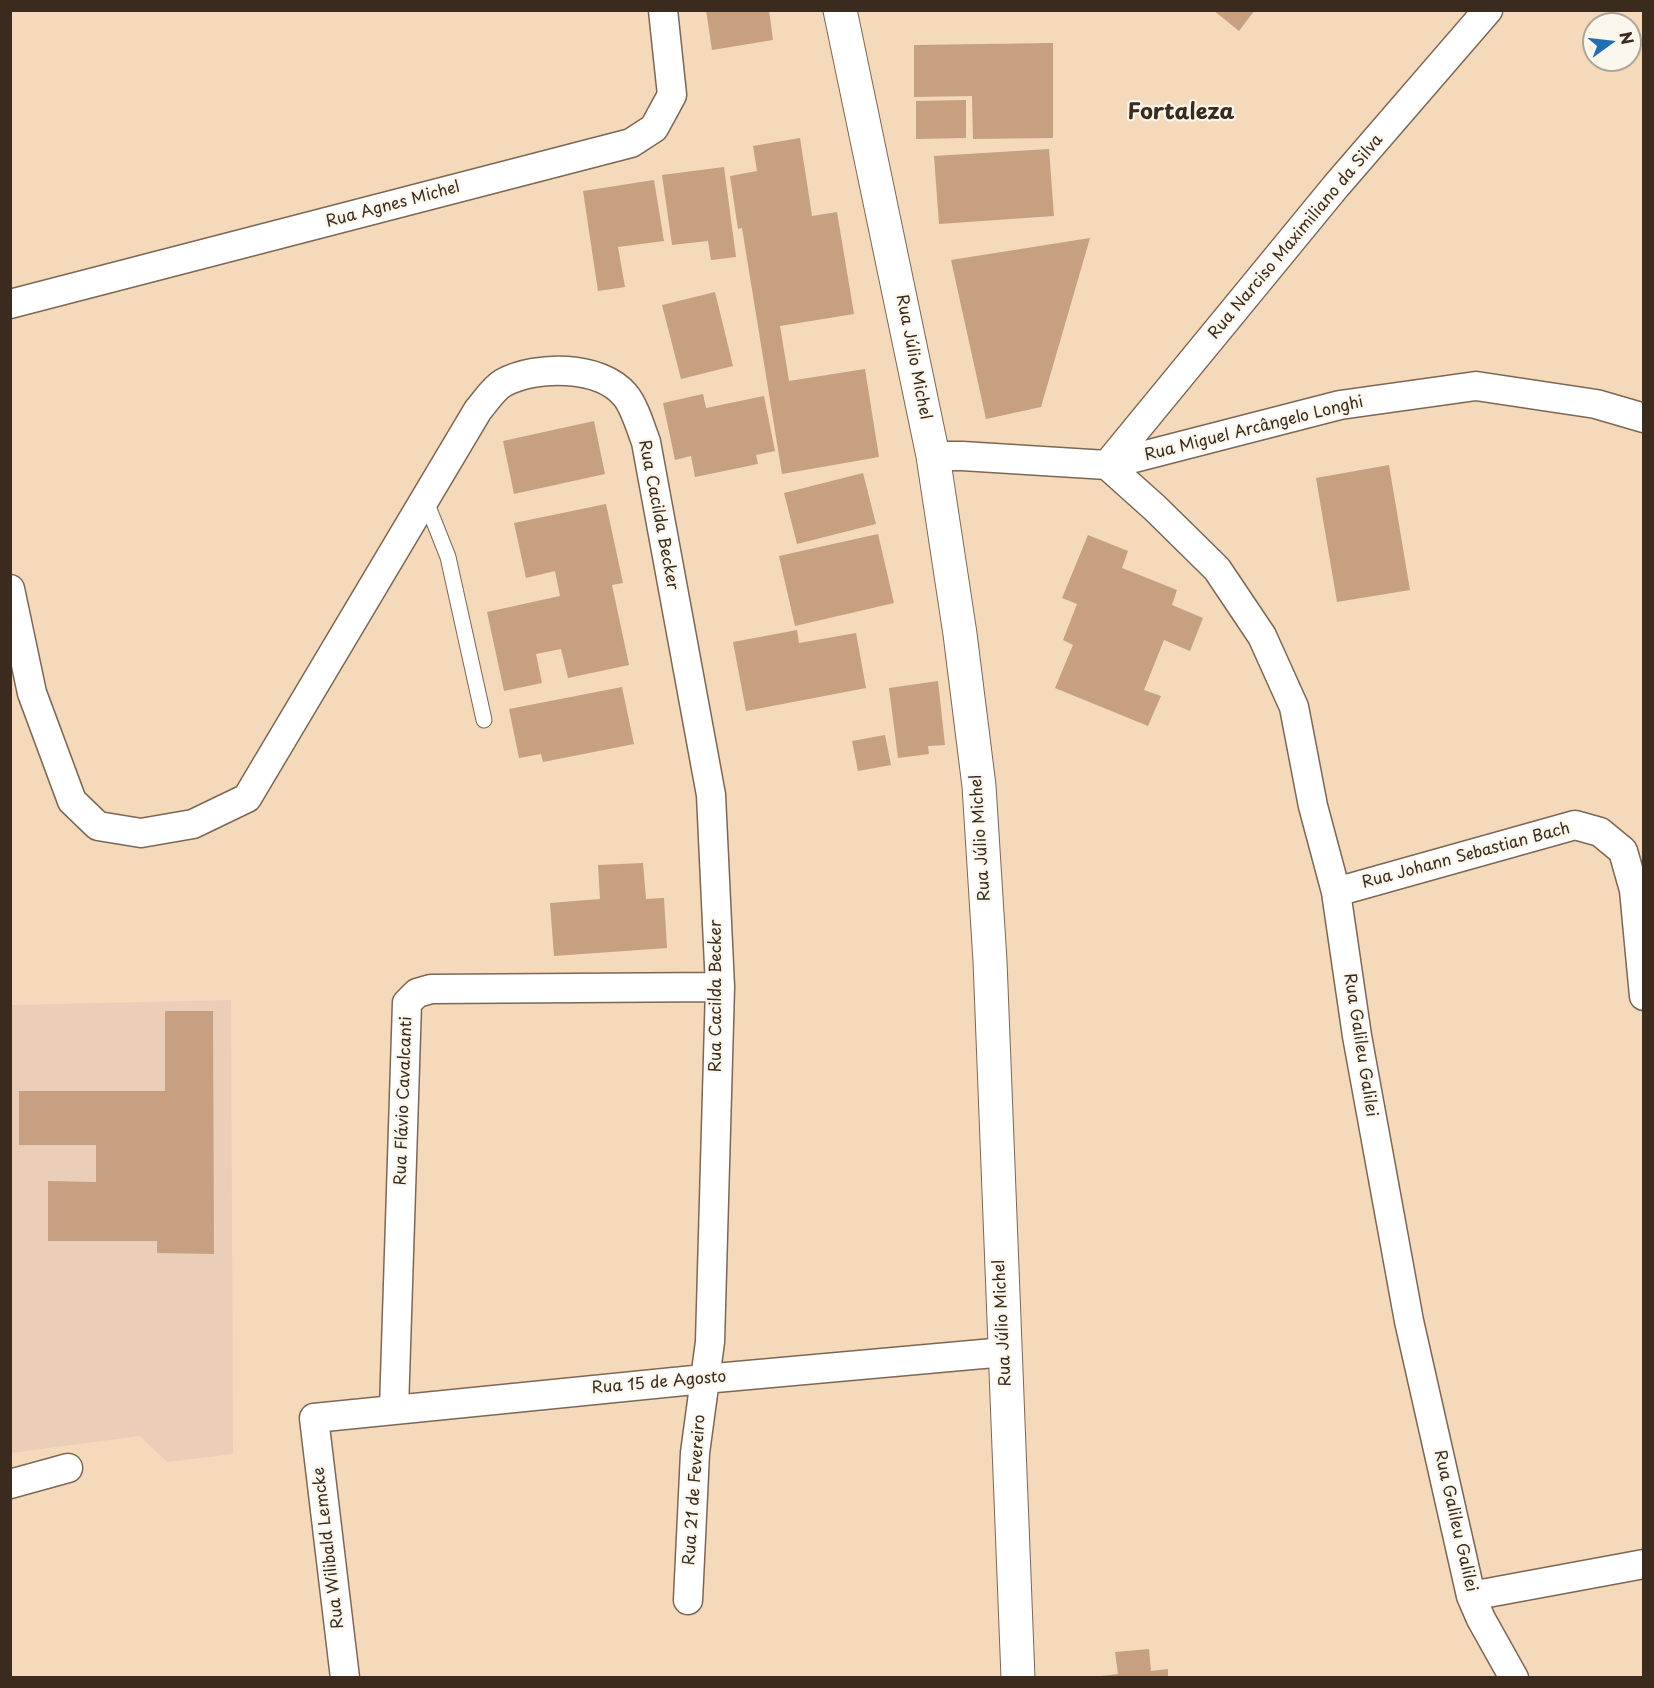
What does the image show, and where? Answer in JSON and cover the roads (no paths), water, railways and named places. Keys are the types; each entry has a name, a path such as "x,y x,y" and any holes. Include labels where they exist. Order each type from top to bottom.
{"street":[{"name":"Rua Agnes Michel","path":"10,304 631,143 654,128 672,95 663,10"},
{"name":"Rua Júlio Michel","path":"840,10 933,456 959,623 979,786 990,961 1018,1677"},
{"name":"Rua Narciso Maximiliano da Silva","path":"1107,465 1336,186 1488,10"},
{"name":"Rua Cacilda Becker","path":"10,588 32,693 72,801 98,826 141,833 193,824 247,798 478,410 502,384 532,373 581,372 606,380 626,396 646,442 711,795 720,987 710,1342 704,1379"},
{"name":"Rua Miguel Arcângelo Longhi","path":"933,456 1107,465 1340,405 1476,386 1596,404 1644,418"},
{"name":"Rua Galileu Galilei","path":"1107,465 1155,508 1216,569 1262,636 1294,707 1313,806 1336,892 1357,1036 1409,1321 1471,1596 1481,1619 1514,1677"},
{"name":"Rua Johann Sebastian Bach","path":"1336,892 1575,825 1600,832 1623,851 1634,890 1644,996"},
{"name":"Rua Flávio Cavalcanti","path":"394,1409 407,1003 417,993 431,989 720,987"},
{"name":"Rua 15 de Agosto","path":"314,1418 1005,1352"},
{"name":"Rua 21 de Fevereiro","path":"688,1600 695,1453 704,1379"},
{"name":"Rua Wilibald Lemcke","path":"314,1418 345,1677"},
{"path":"10,1484 68,1468"},
{"path":"1471,1596 1644,1564"}],"lane":[{"path":"425,499 448,557 484,720"}],"district":[{"name":"Fortaleza","path":"1181,113"}]}
